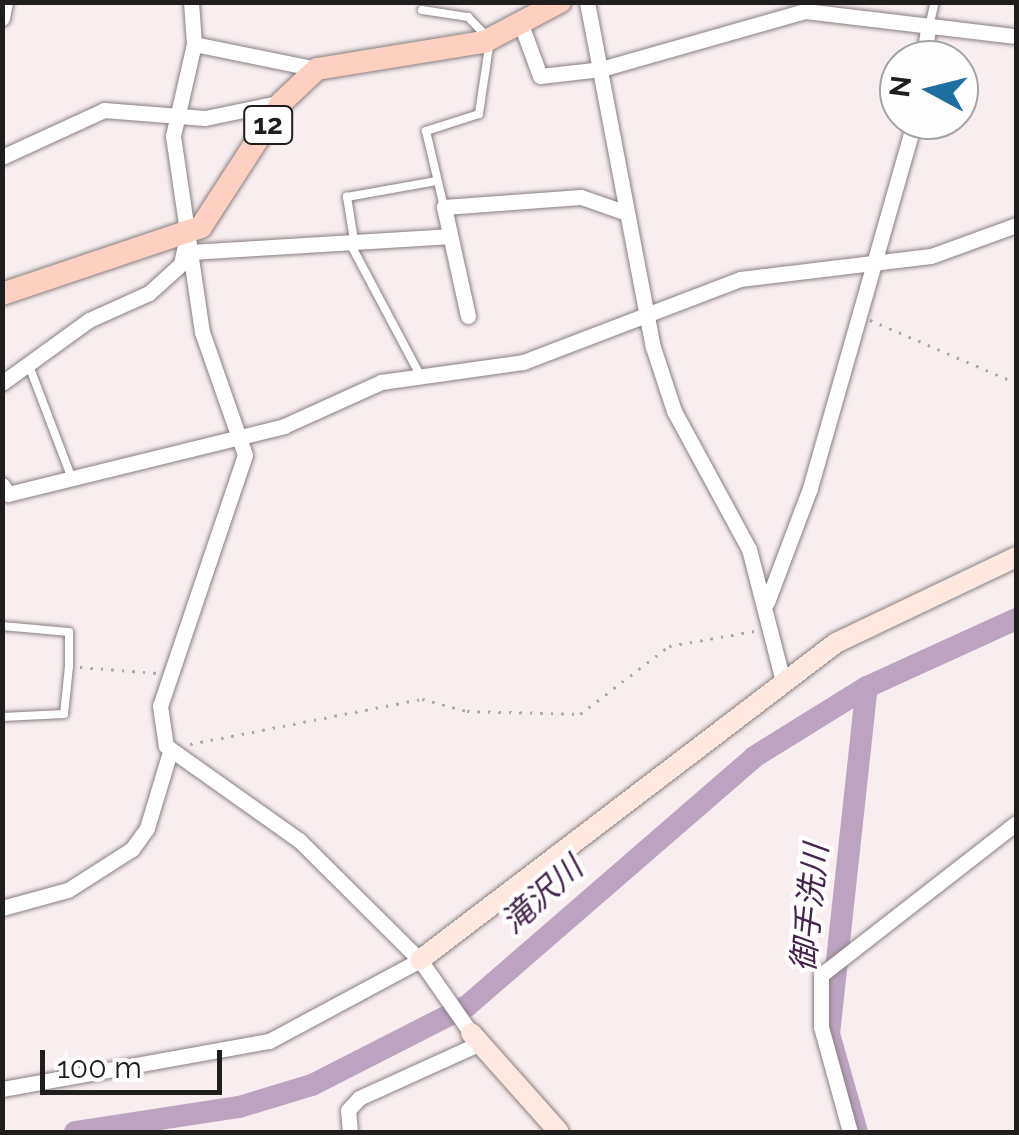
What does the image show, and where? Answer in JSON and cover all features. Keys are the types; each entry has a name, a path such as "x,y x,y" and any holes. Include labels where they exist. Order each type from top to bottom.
{"main road":[{"name":"12","path":"2,294 189,243 214,213 282,102 317,69 490,40 522,27 560,2"}],"street":[{"path":"2,18 5,2"},
{"path":"2,908 68,890 132,850 148,828 170,752 160,706 242,474 243,435 202,332 189,243 176,114 194,44 191,2"},
{"path":"587,2 646,316 674,411 750,548 767,602 783,681"},
{"path":"522,27 540,76 601,69 828,9 928,29 1016,36"},
{"path":"927,40 928,29"},
{"path":"194,44 317,69"},
{"path":"2,157 104,110 222,118 282,102"},
{"path":"767,602 876,264 910,140"},
{"path":"468,316 444,207 581,197 627,213"},
{"path":"2,486 8,494 243,435 420,375 523,362 740,279 931,256 1016,225"},
{"path":"189,243 354,247 449,236"},
{"path":"2,383 27,362 148,293 181,264 189,243"},
{"path":"2,1089 268,1041 426,968 783,681 836,643 1016,556"},
{"path":"170,752 300,840 426,968 475,1039 559,1132"},
{"path":"850,1132 821,1027 821,975 849,957 1016,823"},
{"path":"350,1132 348,1110 359,1098 475,1039"}],"lane":[{"path":"811,2 828,9"},
{"path":"928,29 935,2"},
{"path":"428,7 468,16 490,40 479,114 426,131 444,207"},
{"path":"420,375 354,247 347,197 437,181"},
{"path":"27,362 71,476"},
{"path":"2,626 69,632 64,714 2,717"}],"path":[{"path":"860,314 909,344 1016,382"},
{"path":"170,752 251,726 422,698 468,710 580,714 669,646 773,630"},
{"path":"69,666 170,674"}],"waterway":[{"name":"滝沢川","path":"75,1132 239,1107 312,1085 467,1006 754,757 867,687 1016,619"},
{"name":"御手洗川","path":"857,1132 829,1034 867,687"}]}
